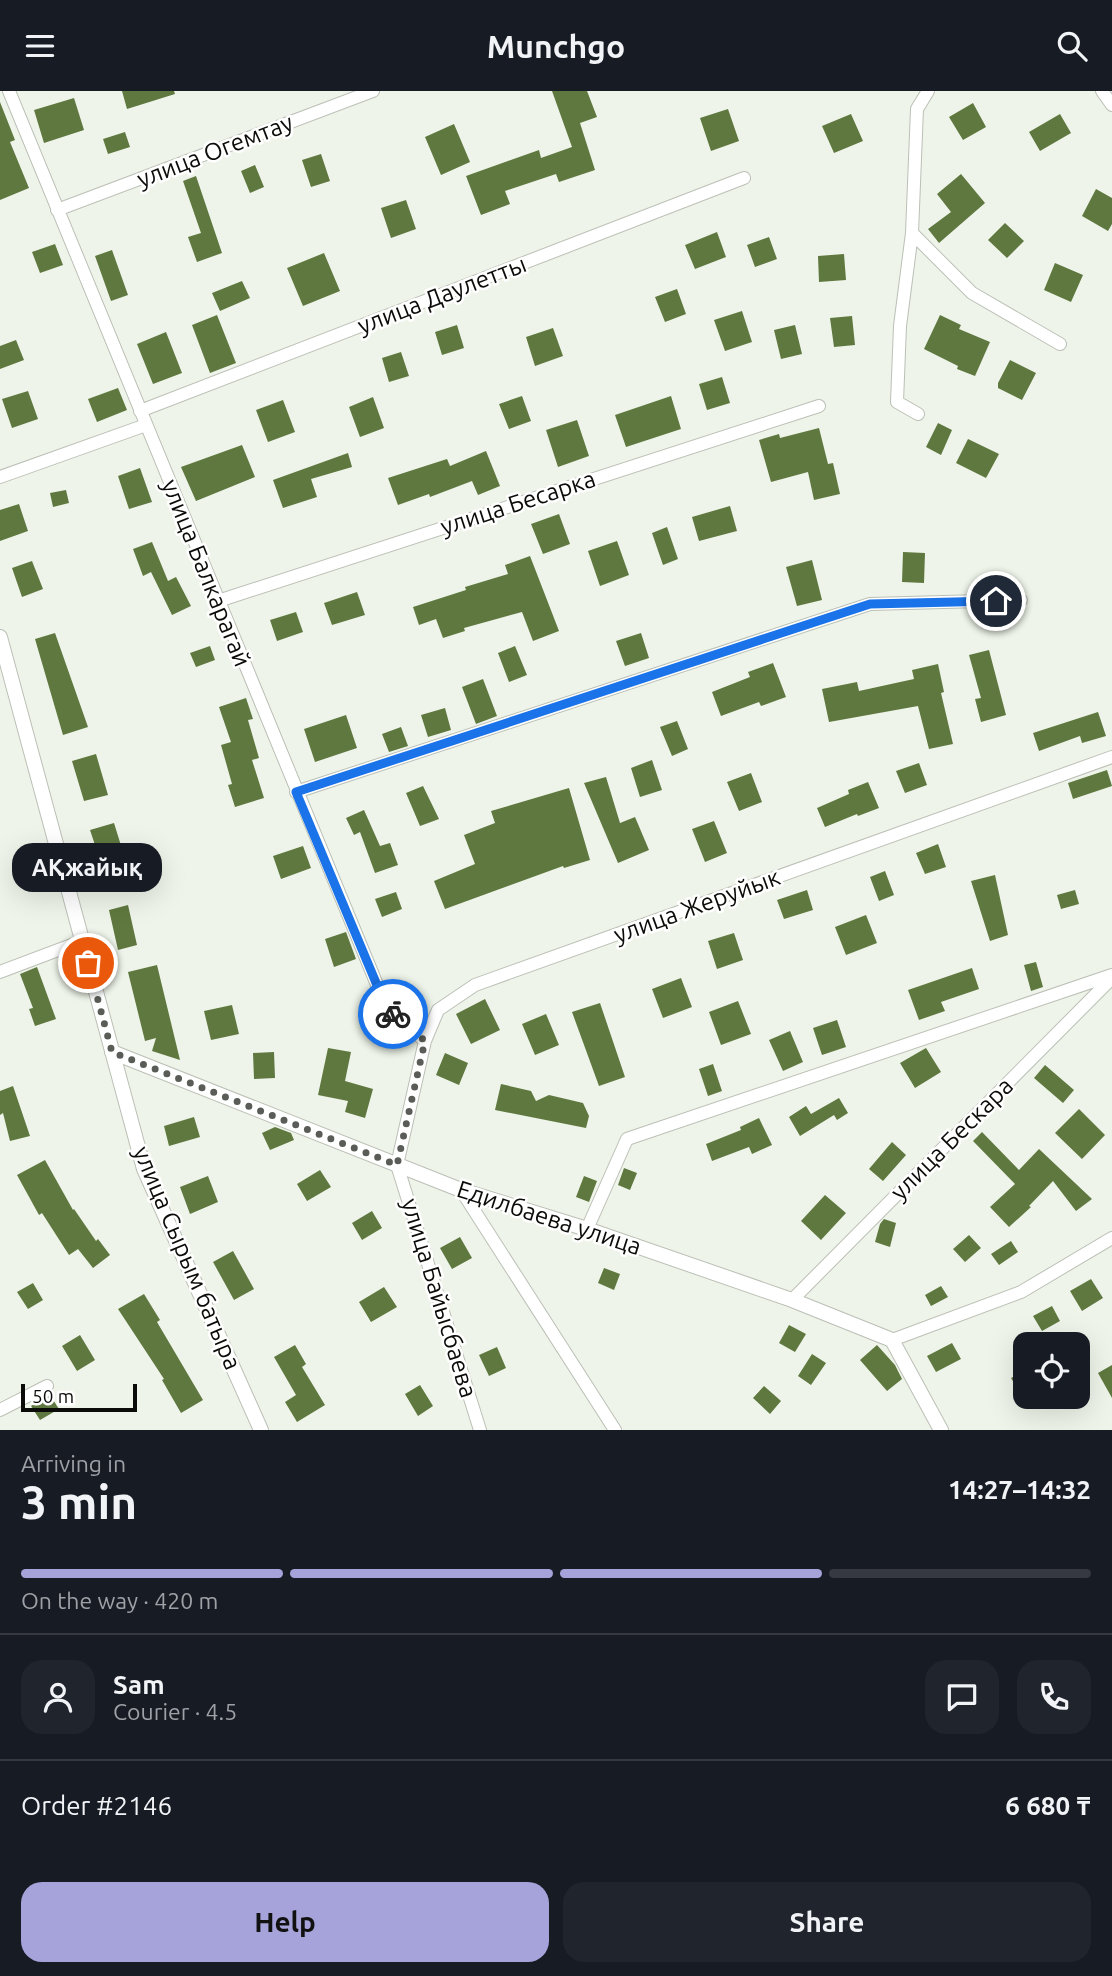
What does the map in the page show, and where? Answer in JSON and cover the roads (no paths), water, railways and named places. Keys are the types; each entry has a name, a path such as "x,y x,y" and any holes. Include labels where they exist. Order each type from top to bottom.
{"street":[{"name":"улица Балкарагай","path":"9,91 387,1009 425,1041"},
{"name":"улица Огемтау","path":"57,210 373,91"},
{"path":"918,414 897,402 900,325 912,233 917,109 928,91"},
{"path":"1102,91 1112,105"},
{"name":"улица Даулетты","path":"140,411 744,178"},
{"path":"912,233 972,293 1060,344"},
{"name":"улица Бесарка","path":"218,601 819,405"},
{"path":"0,477 146,425"},
{"path":"296,792 870,604 1021,600"},
{"name":"улица Сырым батыра","path":"0,638 144,1169 261,1430"},
{"name":"улица Жеруйык","path":"397,1165 425,1041 438,1010 475,985 1112,757"},
{"path":"0,972 82,941"},
{"path":"587,1229 627,1139 1112,977"},
{"name":"улица Бескара","path":"792,1300 1112,977"},
{"name":"Едилбаева улица","path":"112,1052 461,1189 587,1229 792,1300 892,1340"},
{"name":"улица Байысбаева","path":"397,1165 480,1430"},
{"path":"461,1189 615,1430"},
{"path":"941,1430 892,1340 1021,1292 1112,1238"},
{"path":"0,1410 47,1386"}],"place":[{"name":"АҚжайық","path":"88,963"}]}
